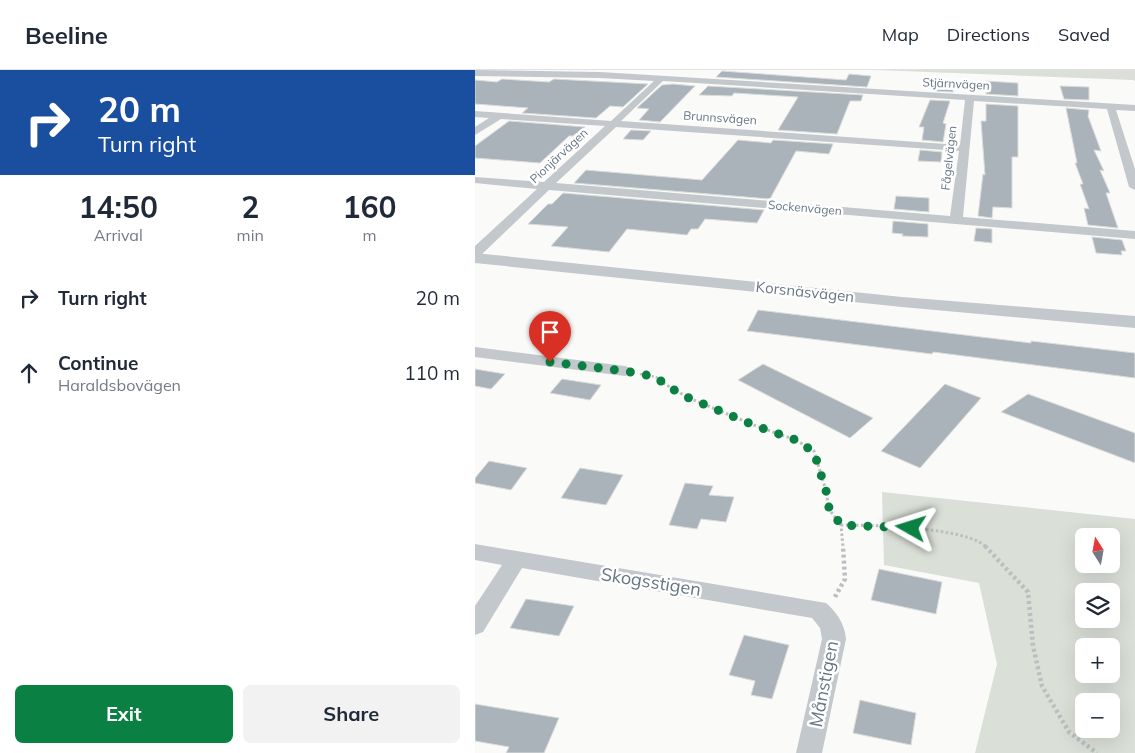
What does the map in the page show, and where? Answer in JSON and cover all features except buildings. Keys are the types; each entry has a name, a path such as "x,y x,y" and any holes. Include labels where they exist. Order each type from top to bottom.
{"street":[{"name":"Stjärnvägen","path":"475,74 584,74 1135,108"},
{"name":"Pionjärvägen","path":"475,253 661,79"},
{"name":"Fågelvägen","path":"956,221 970,98"},
{"path":"1111,107 1135,188"},
{"name":"Brunnsvägen","path":"475,114 964,148"},
{"path":"475,132 497,116"},
{"name":"Sockenvägen","path":"475,180 1135,236"},
{"name":"Korsnäsvägen","path":"475,258 902,302 1135,322"},
{"path":"475,352 625,371"},
{"name":"Skogsstigen","path":"475,552 818,610 826,616"},
{"path":"475,625 516,560"},
{"name":"Månstigen","path":"809,753 834,638 833,628 826,616"}],"path":[{"path":"625,371 656,377 667,386 689,398 756,426 796,440 814,452 827,494 829,508 841,525 845,579 826,616"},
{"path":"841,525 883,525 924,530 963,537 983,544 1028,592 1033,646 1042,686 1069,732 1097,753"}],"shaded area":[{"path":"876,70 1135,70 1135,81 1133,80"},
{"path":"882,492 1135,519 1135,753 975,753 997,664 979,583 884,565"}],"route":[{"path":"550,362 625,371 656,377 667,386 689,398 756,426 796,440 814,452 827,494 829,508 841,525 883,525 911,528"}]}
